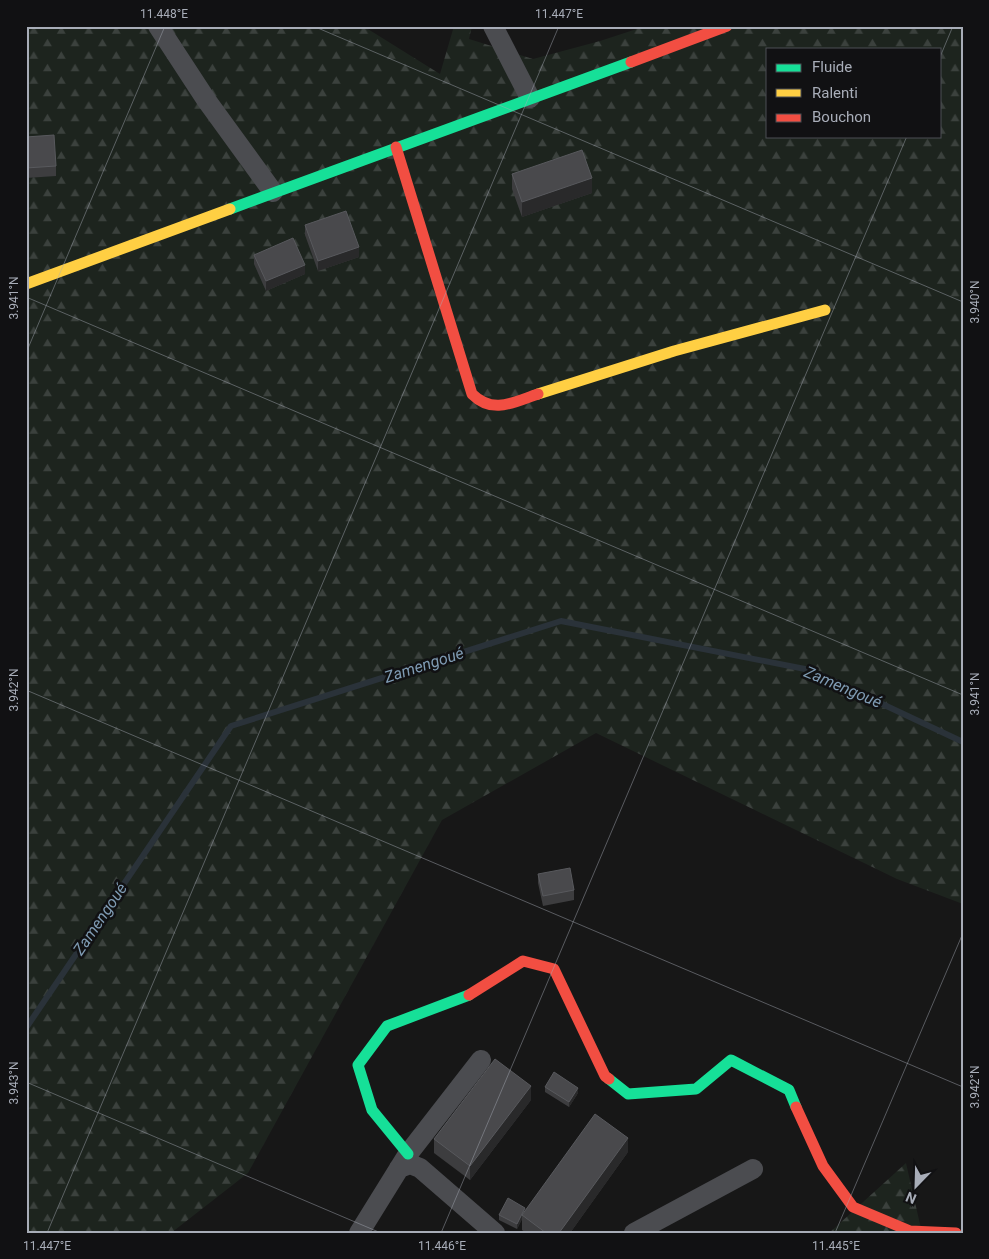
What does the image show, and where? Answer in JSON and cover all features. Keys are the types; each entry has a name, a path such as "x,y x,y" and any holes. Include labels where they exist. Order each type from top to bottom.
{"street":[{"path":"158,26 207,101 273,192"},
{"path":"493,26 530,98"},
{"path":"26,284 727,26"},
{"path":"396,147 472,394 480,402 499,407 674,351 825,310"},
{"path":"495,1233 420,1168 404,1161 372,1110 358,1065 388,1026 472,993 522,961 554,970 605,1076 628,1094 696,1089 731,1060 790,1090 823,1166 853,1207 910,1231 956,1233"},
{"path":"359,1233 404,1161 481,1060"},
{"path":"634,1233 753,1169"}],"green space":[{"path":"26,26 363,26 440,74 454,26 472,26 469,39 533,59 600,41 646,26 963,26 963,904 897,879 596,733 442,820 248,1173 171,1233 26,1233"},
{"path":"906,1163 922,1233 829,1233"}],"building":[{"path":"54,135 56,166 26,168 26,137"},
{"path":"582,150 592,178 522,202 512,174"},
{"path":"346,211 359,247 318,261 305,225"},
{"path":"293,238 305,265 266,281 254,255"},
{"path":"570,868 574,890 543,896 538,874"},
{"path":"495,1059 531,1086 470,1166 434,1139"},
{"path":"554,1072 578,1088 569,1102 545,1087"},
{"path":"595,1114 628,1138 559,1233 546,1233 522,1215"},
{"path":"508,1198 525,1208 517,1224 499,1215"}],"waterway":[{"name":"Zamengoué","path":"26,1028 231,726 561,621 810,670 963,742"}],"traffic: fast":[{"path":"230,209 631,62"},
{"path":"408,1154 372,1110 358,1065 387,1026 469,995"},
{"path":"609,1079 628,1094 696,1089 731,1060 789,1090 796,1107"}],"traffic: slow":[{"path":"26,284 230,209"},
{"path":"538,394 674,351 825,310"}],"traffic: jam":[{"path":"631,62 727,26"},
{"path":"396,147 472,394 488,404 496,405 512,403 538,394"},
{"path":"469,995 523,961 554,969 605,1076 609,1079"},
{"path":"796,1107 823,1166 853,1207 910,1231 956,1233"}]}
